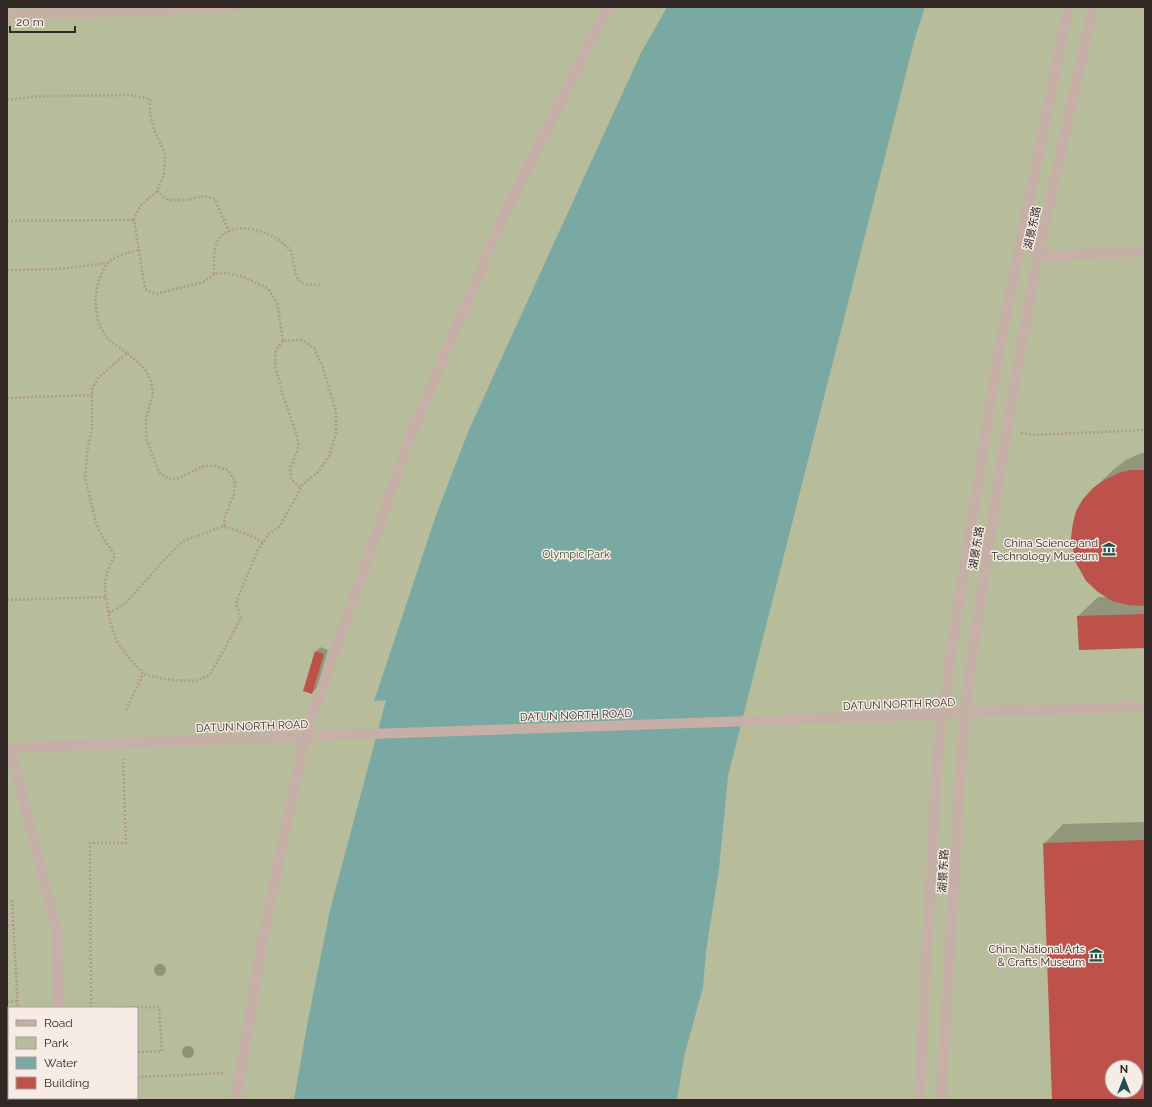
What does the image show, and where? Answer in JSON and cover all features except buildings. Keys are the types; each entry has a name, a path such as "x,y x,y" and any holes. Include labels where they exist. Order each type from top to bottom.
{"street":[{"path":"7,15 239,7"},
{"path":"236,1100 262,943 305,736 414,427 503,218 597,27 610,7"},
{"name":"湖景东路","path":"919,1100 937,760 942,714 998,355 1068,7"},
{"name":"湖景东路","path":"941,1100 961,759 969,675 1006,432 1038,255 1092,7"},
{"path":"1038,255 1057,256 1145,251"},
{"name":"DATUN NORTH ROAD","path":"8,748 1145,706"},
{"path":"8,748 57,930 58,1007"}],"path":[{"path":"7,100 41,96 129,95 150,99 150,113 154,130 165,154 164,174 157,191 141,205 134,220 145,289 156,294 203,282 214,274 226,273 241,276 268,288 277,304 283,340 276,350 275,365 299,446 290,469 291,479 301,488"},
{"path":"157,191 168,200 187,200 203,196 215,199 229,231"},
{"path":"7,221 134,220"},
{"path":"214,274 214,257 217,242 223,234 232,229 246,228 264,232 277,239 290,251 296,277 303,284 320,285"},
{"path":"7,270 59,269 107,263 125,253 138,250"},
{"path":"107,263 99,278 96,297 97,315 102,331 114,344 144,368 151,380 153,394 146,418 146,438 159,472 169,479 176,479 204,466 215,466 228,470 235,480 234,494 225,516 224,526"},
{"path":"127,353 98,378 92,389 92,428 87,453 85,478 96,523 103,538 115,556 109,565 105,586 109,613 115,636 127,656 143,674 170,680 196,681 210,675 241,618 236,603 258,550 269,534 280,526 303,484 318,472 329,456 336,433 336,411 322,365 314,348 302,340 283,340"},
{"path":"7,398 92,395"},
{"path":"1006,432 1032,434 1145,430"},
{"path":"109,613 126,602 183,541 224,526 252,536 263,543"},
{"path":"7,600 106,597"},
{"path":"126,710 143,674"},
{"path":"91,1007 90,842 126,842 123,743"},
{"path":"12,900 18,1007"},
{"path":"7,926 13,926"},
{"path":"7,1002 18,1002"},
{"path":"138,1007 159,1007 162,1051 138,1052"},
{"path":"138,1077 241,1073"}],"green space":[{"name":"Olympic Park","path":"7,7 1145,7 1145,1100 7,1100"}],"water":[{"path":"667,7 925,7 915,38 728,776 719,869 706,951 703,987 684,1057 677,1100 294,1100 330,910 386,700 374,701 435,518 468,432 641,53"}],"place":[{"name":"China Science and Technology Museum","path":"1109,549"},
{"name":"China National Arts & Crafts Museum","path":"1096,955"}]}
